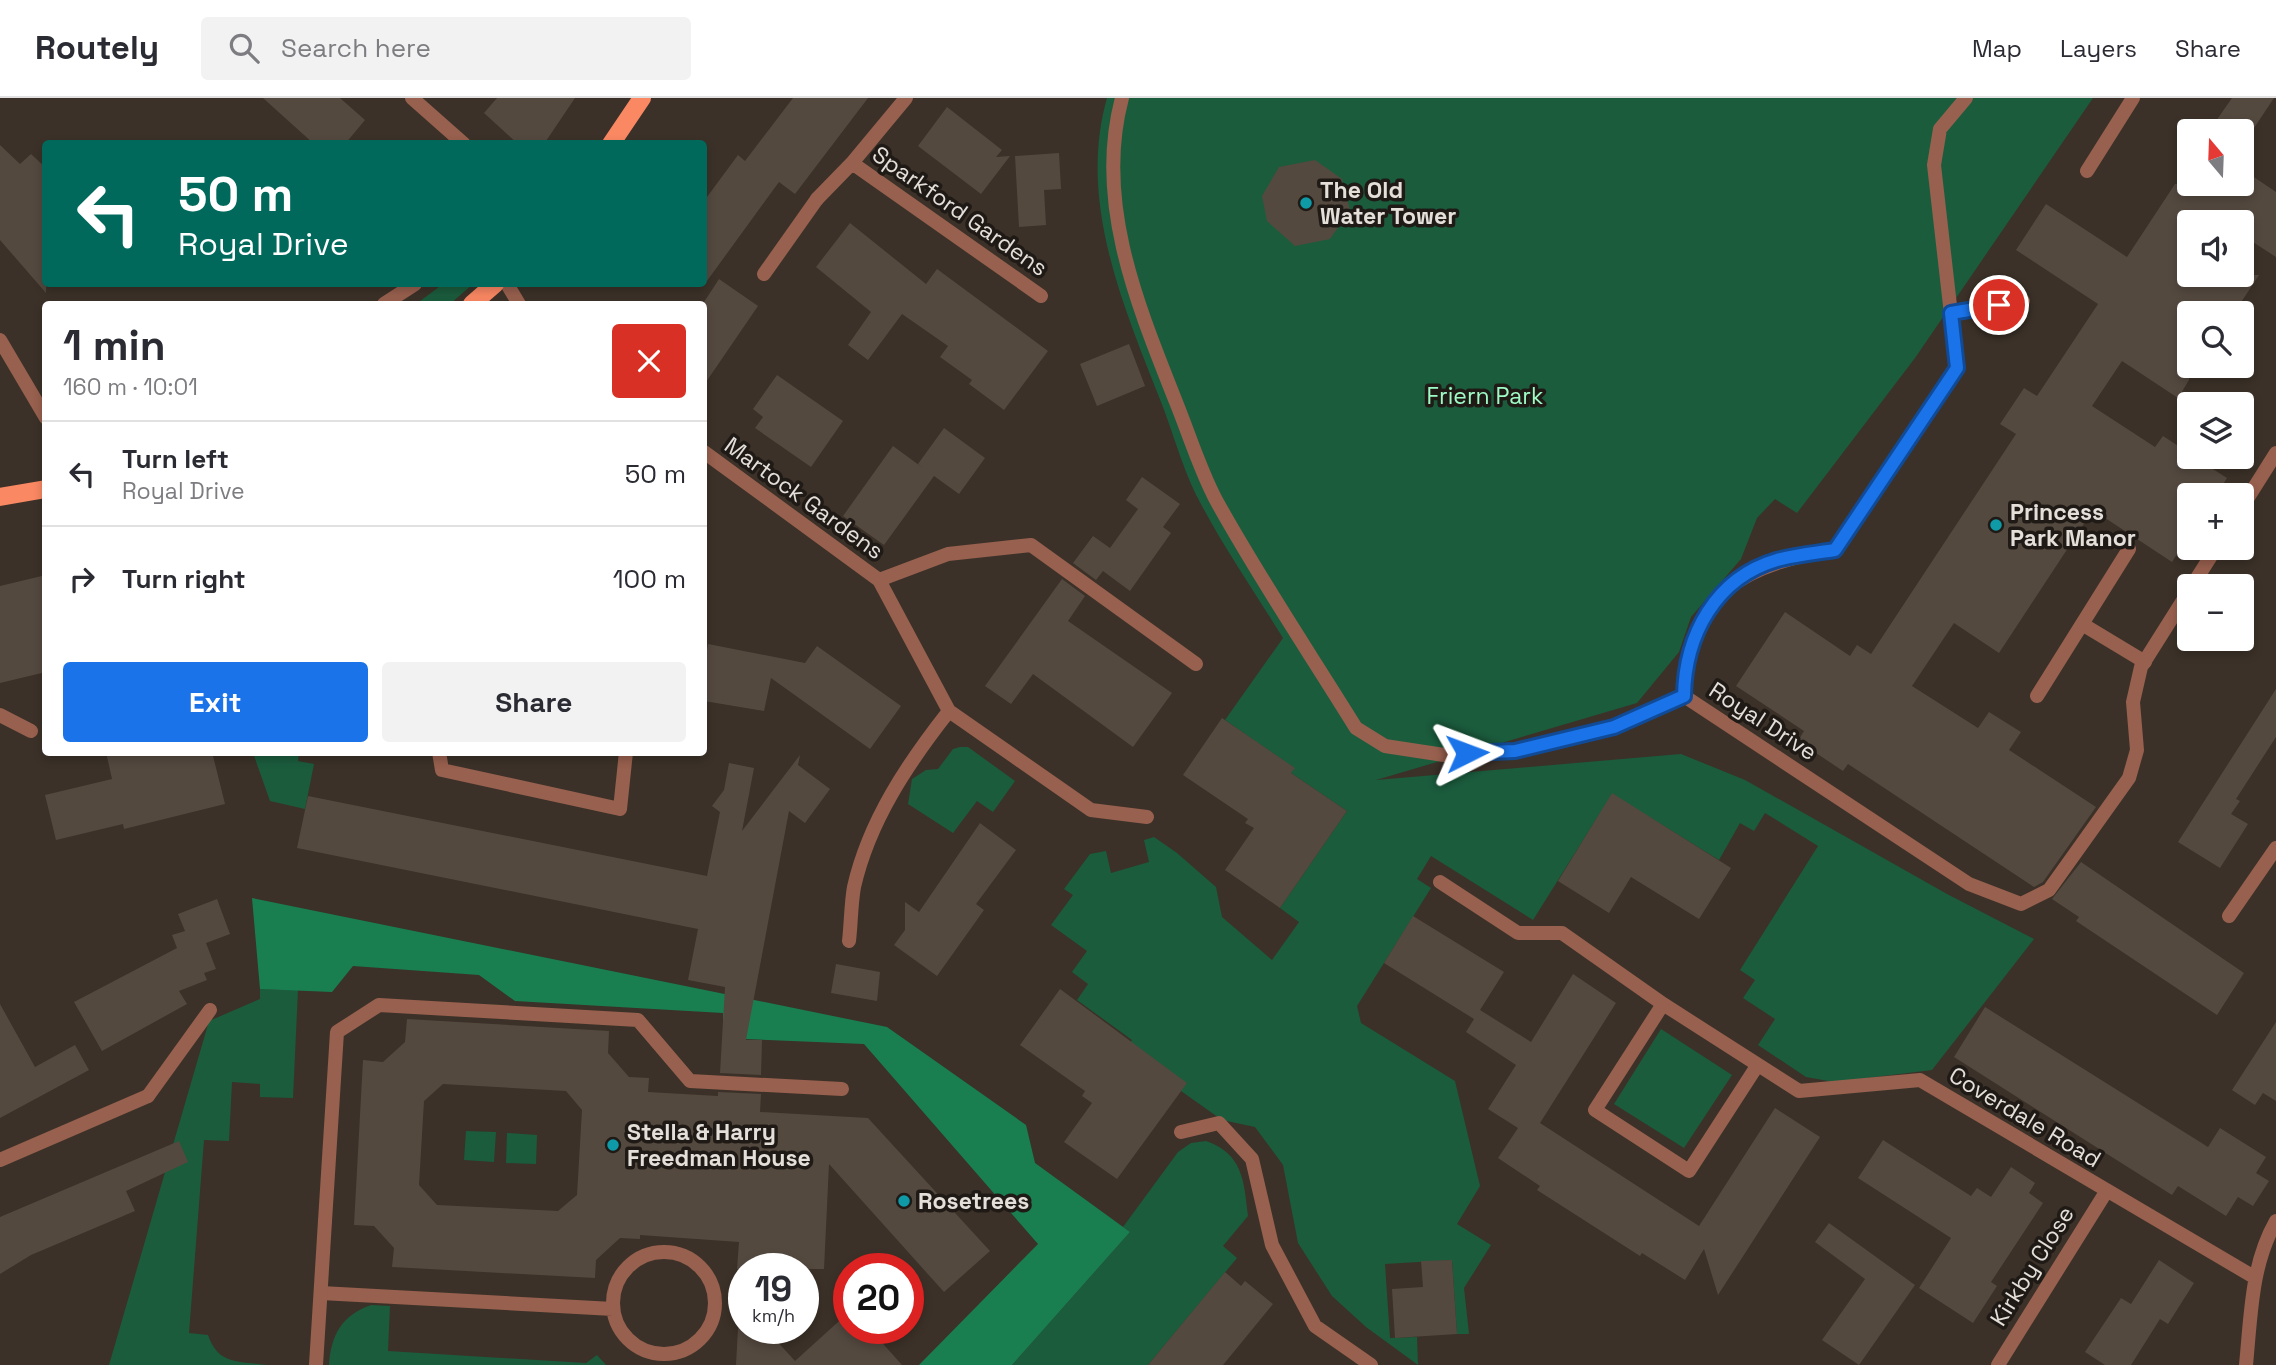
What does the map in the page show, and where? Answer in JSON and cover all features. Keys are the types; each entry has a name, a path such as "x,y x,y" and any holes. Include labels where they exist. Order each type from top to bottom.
{"main road":[{"path":"614,140 642,98"},
{"path":"475,301 492,287"},
{"path":"0,498 42,490"}],"street":[{"path":"412,98 459,140"},
{"name":"Sparkford Gardens","path":"764,274 817,199 852,163 906,98"},
{"path":"1122,98 1112,154 1114,191 1126,258 1145,323 1215,498 1356,727 1385,747 1444,754 1515,751 1614,727 1684,696"},
{"name":"Royal Drive","path":"1965,98 1940,129 1934,164 1957,368 1835,550 1775,561 1730,584 1700,621 1684,666 1684,696 1969,884 2021,904 2049,890 2129,778 2137,750 2133,702 2145,662 2177,610"},
{"path":"2087,171 2133,98"},
{"name":"Sparkford Gardens","path":"852,163 1041,296"},
{"path":"389,301 410,287"},
{"path":"1951,313 2023,301"},
{"path":"0,340 42,411"},
{"path":"2254,488 2276,453"},
{"name":"Martock Gardens","path":"707,454 879,580 949,711 1091,810 1147,817"},
{"path":"879,580 948,554 1031,545 1196,664"},
{"path":"2037,696 2129,549"},
{"path":"2082,624 2145,662"},
{"path":"849,942 854,887 877,822 912,758 949,711"},
{"path":"0,715 31,731"},
{"path":"440,756 442,770 620,809 626,756"},
{"path":"2229,916 2270,866 2276,848"},
{"name":"Coverdale Road","path":"1440,882 1518,933 1562,933 1663,1004 1799,1091 1920,1080 2254,1277"},
{"path":"1663,1004 1595,1111 1689,1171 1757,1066"},
{"path":"316,1365 337,1032 379,1006 638,1020 690,1081 842,1089"},
{"path":"0,1160 148,1096 209,1010"},
{"path":"1181,1132 1219,1123 1252,1159 1272,1245 1315,1326 1371,1365"},
{"name":"Kirkby Close","path":"1998,1365 2106,1192"},
{"path":"2246,1365 2254,1277 2262,1246 2276,1221"},
{"path":"658,1251 678,1253 696,1262 709,1277 716,1296 714,1317 705,1335 690,1348 670,1355 650,1353 632,1343 619,1329 612,1309 614,1289 623,1271 639,1258 658,1251"},
{"path":"321,1293 612,1309"}],"green space":[{"name":"Friern Park","path":"1107,98 2093,98 1915,358 1797,513 1775,499 1757,518 1741,559 1691,617 1679,652 1637,703 1376,780 1681,754 1745,780 1947,894 2034,939 1932,1070 1834,1082 1806,1077 1758,1045 1775,1019 1743,998 1755,980 1740,970 1818,846 1765,813 1754,831 1740,823 1719,860 1612,794 1533,920 1431,856 1417,879 1431,888 1357,1006 1361,1023 1455,1081 1480,1186 1457,1224 1491,1245 1464,1288 1469,1334 1457,1334 1452,1260 1385,1264 1390,1338 1417,1337 1418,1365 1366,1327 1332,1296 1298,1243 1283,1165 1255,1127 1222,1120 1181,1091 1130,1043 1132,1040 1077,1000 1088,984 1072,972 1087,951 1051,925 1073,895 1064,889 1090,854 1106,851 1111,873 1149,862 1144,840 1154,837 1216,887 1222,917 1272,960 1299,922 1280,908 1347,811 1291,773 1294,768 1225,720 1283,638 1196,494 1121,294 1102,216 1098,177 1099,137"},
{"path":"439,287 470,287 453,301 420,301"},
{"path":"968,747 1015,781 993,812 977,801 953,833 908,804 912,779 926,770 938,769 953,749"},
{"path":"254,756 299,756 298,761 314,764 305,809 270,801"},
{"path":"252,898 887,1027 1026,1125 1035,1163 1130,1232 1012,1365 919,1365 1038,1244 864,1044 745,1039 746,1024 723,1023 723,1013 515,1001 479,975 353,966 332,992 260,989"},
{"path":"260,989 298,990 293,1098 260,1097 260,1084 232,1082 229,1141 204,1140 189,1333 208,1335 218,1352 231,1360 267,1365 109,1365 209,1021 260,999"},
{"path":"1661,1029 1732,1075 1684,1148 1614,1104"},
{"path":"466,1131 496,1132 494,1162 464,1160"},
{"path":"507,1133 537,1135 536,1164 506,1163"},
{"path":"1206,1141 1228,1153 1234,1161 1243,1180 1248,1216 1223,1246 1237,1258 1148,1365 1012,1365 1130,1232 1123,1227 1178,1152 1191,1143"},
{"path":"371,1305 390,1306 388,1351 586,1363 597,1355 606,1365 329,1365 332,1344 345,1320"}],"building":[{"path":"263,98 340,98 365,120 348,140 310,140"},
{"path":"497,98 575,98 547,140 514,140 484,113"},
{"path":"793,98 868,98 795,194 779,182 707,281 707,197 738,155 745,161"},
{"path":"2232,98 2274,98 2254,128 2254,119 2217,119"},
{"path":"947,107 1002,150 996,157 1010,156 981,194 918,146"},
{"path":"0,145 20,164 31,154 42,164 42,287 46,287 46,293 0,240"},
{"path":"1059,153 1061,189 1044,190 1046,225 1019,227 1015,156"},
{"name":"The Old Water Tower","path":"1315,160 1342,179 1350,210 1330,239 1295,246 1267,221 1262,196 1279,167"},
{"name":"Princess Park Manor","path":"2254,177 2276,192 2276,257 2254,243 2254,210 2177,210 2177,287 2251,287 2242,301 2177,301 2177,378 2189,380 2182,392 2177,392 2177,397 2122,361 2092,406 2155,447 2163,436 2177,445 2177,469 2213,469 2227,478 2224,483 2177,483 2177,554 2172,562 2093,510 1999,653 1954,623 1912,686 1978,728 1989,712 2021,732 2009,750 2096,807 2043,882 2034,887 1848,764 1843,771 1798,741 1804,731 1736,686 1785,612 1850,656 1857,645 1871,654 2016,434 2000,424 2024,388 2037,396 2098,304 2016,250 2046,204 2127,257 2175,184 2177,196 2254,196"},
{"path":"850,223 926,284 937,269 1048,351 1004,410 969,384 972,380 940,357 948,346 902,314 868,360 848,345 871,312 816,267"},
{"path":"719,279 758,306 707,381 707,301 705,301"},
{"path":"1129,344 1145,386 1097,406 1080,364"},
{"path":"777,375 843,421 811,467 755,428 763,417 753,409"},
{"path":"944,428 985,458 959,494 934,476 884,545 843,516 893,446 923,468 918,464"},
{"path":"1142,477 1180,504 1163,527 1171,533 1130,591 1103,571 1096,580 1073,563 1093,536 1110,548 1138,509 1126,500"},
{"path":"42,576 42,673 0,683 0,586"},
{"path":"1062,579 1085,596 1068,621 1172,693 1133,747 1033,674 1011,704 985,686"},
{"path":"708,644 805,663 817,646 901,706 870,749 771,678 764,711 707,702"},
{"path":"2276,689 2276,737 2236,799 2240,801 2231,814 2248,824 2220,868 2178,842"},
{"path":"1222,718 1295,768 1291,773 1347,811 1280,908 1225,870 1254,828 1245,823 1248,819 1183,775"},
{"path":"800,755 798,765 830,789 805,823 789,811 746,1040 762,1040 761,1075 720,1073 725,987 688,980 698,929 297,848 308,796 707,876 720,812 712,806 724,790 729,763 754,768 742,831"},
{"path":"107,756 213,756 225,804 124,829 123,824 56,840 45,795 112,779"},
{"path":"1612,793 1731,868 1699,919 1631,877 1609,913 1558,881"},
{"path":"980,823 1016,850 976,904 984,910 937,976 894,945 905,930 905,902 919,912"},
{"path":"2081,862 2244,973 2217,1015 2076,921 2079,917 2052,899"},
{"path":"217,899 230,934 206,943 216,969 204,973 207,980 179,991 187,1004 102,1051 74,1002 177,948 172,935 185,931 178,914"},
{"path":"1413,916 1504,972 1480,1010 1531,1042 1573,974 1616,1003 1540,1123 1699,1226 1775,1108 1820,1137 1718,1295 1704,1249 1685,1280 1642,1253 1640,1256 1537,1190 1540,1186 1498,1158 1518,1128 1488,1109 1516,1065 1466,1032 1474,1019 1384,963"},
{"path":"836,964 880,972 877,1001 831,993"},
{"path":"1060,989 1187,1083 1117,1179 1064,1142 1092,1103 1082,1096 1085,1091 1020,1045"},
{"path":"0,1004 35,1067 75,1045 89,1070 0,1118"},
{"path":"1985,1007 2208,1147 2220,1128 2266,1157 2256,1173 2269,1181 2253,1206 2238,1197 2226,1216 2178,1186 2172,1195 1954,1057"},
{"path":"407,1019 609,1031 608,1053 629,1077 649,1078 648,1092 718,1096 718,1092 761,1094 760,1112 868,1118 990,1251 944,1292 924,1270 924,1253 909,1253 829,1164 824,1269 819,1269 819,1253 738,1253 739,1242 640,1235 640,1239 620,1238 596,1260 595,1278 392,1267 394,1248 374,1226 354,1225 363,1060 383,1062 405,1042","holes":["443,1084 566,1091 582,1110 577,1195 558,1211 437,1205 419,1185 424,1101"]},
{"path":"2276,1022 2276,1101 2263,1093 2255,1105 2232,1090"},
{"path":"1883,1140 1971,1196 1977,1188 1991,1197 2011,1167 2035,1183 2029,1193 2043,1203 1991,1282 1997,1286 1973,1323 1919,1288 1951,1238 1858,1178"},
{"path":"179,1141 188,1162 126,1191 135,1211 31,1255 0,1274 0,1217"},
{"path":"1829,1223 1915,1285 1859,1365 1822,1340 1865,1279 1815,1242"},
{"path":"1452,1260 1457,1334 1395,1338 1392,1289 1423,1287 1421,1261"},
{"path":"2159,1260 2194,1283 2168,1324 2160,1319 2131,1365 2105,1365 2085,1352 2121,1298 2131,1304"},
{"path":"1225,1272 1241,1286 1245,1281 1273,1304 1223,1365 1148,1365"},
{"path":"833,1327 833,1344 883,1344 902,1365 736,1365 737,1344 780,1344 795,1361 814,1344 819,1344 819,1339"}],"place":[{"name":"The Old Water Tower","path":"1306,203"},
{"name":"Princess Park Manor","path":"1996,525"},
{"name":"Stella & Harry Freedman House","path":"613,1145"},
{"name":"Rosetrees","path":"904,1201"}],"route":[{"path":"1467,753 1515,751 1614,727 1684,696 1684,666 1700,621 1730,584 1775,561 1835,550 1957,368 1951,313 1999,305"}]}
